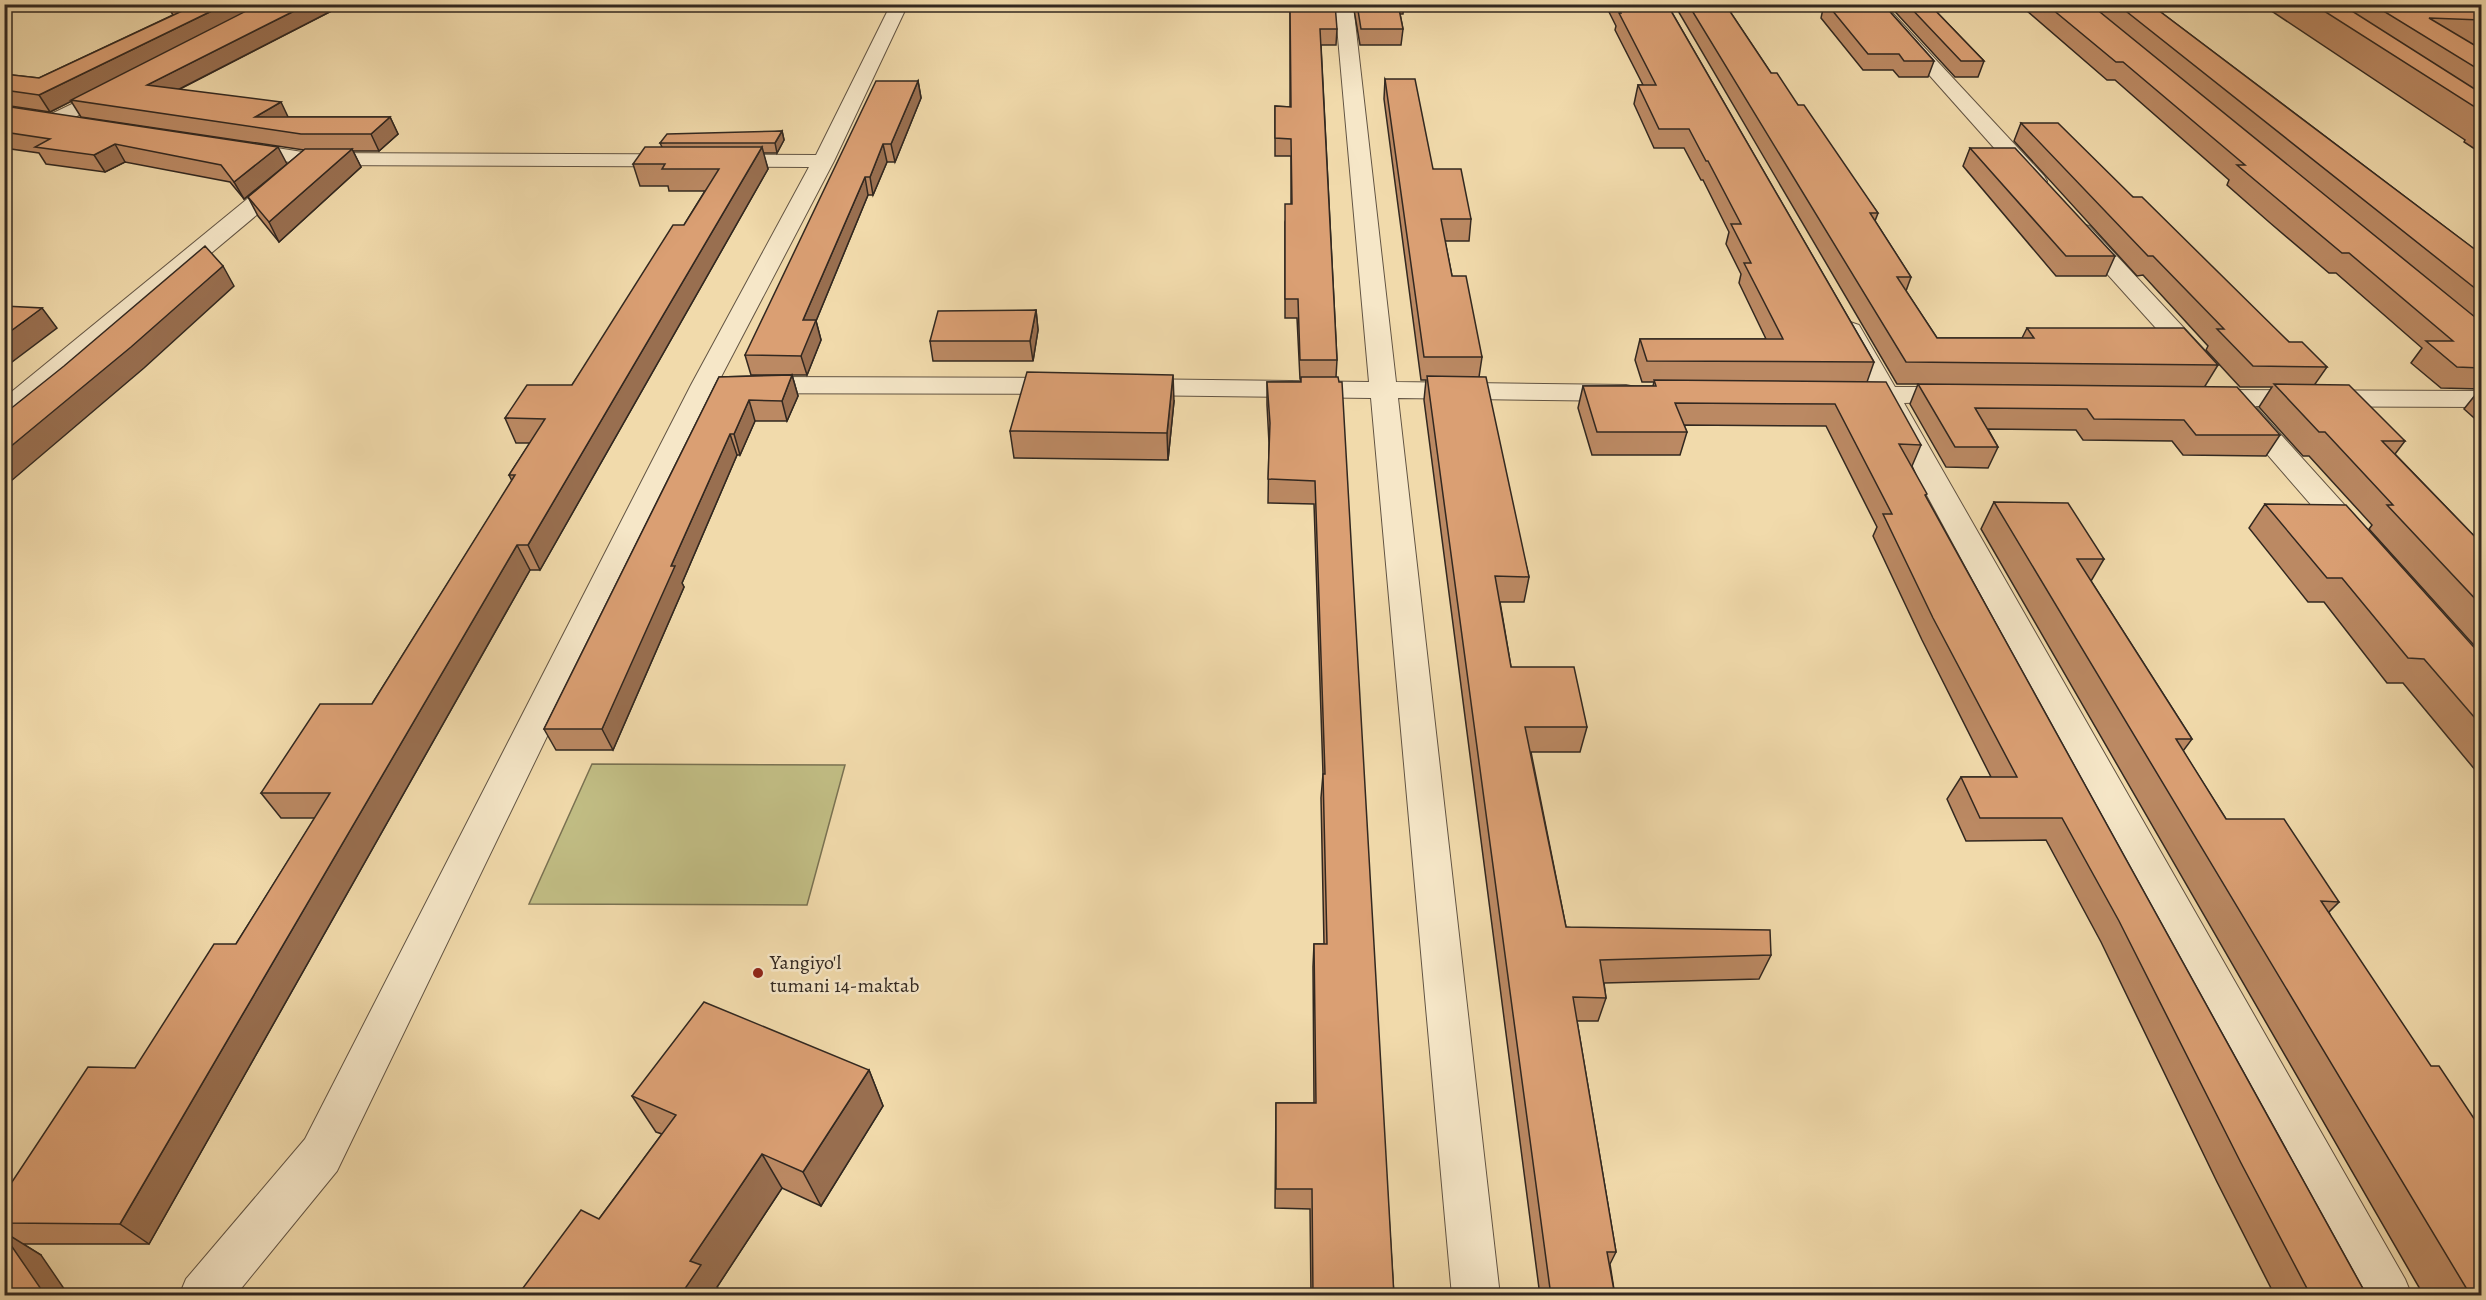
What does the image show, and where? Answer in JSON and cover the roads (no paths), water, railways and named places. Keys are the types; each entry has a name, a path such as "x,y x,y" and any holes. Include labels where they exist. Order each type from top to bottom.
{"street":[{"path":"203,1296 321,1155 704,385 823,161 900,4"},
{"path":"1344,4 1476,1296"},
{"path":"1874,4 2234,398 2373,556"},
{"path":"90,124 45,118 129,82"},
{"path":"217,145 309,159 823,161"},
{"path":"4,412 175,273 309,159"},
{"path":"1834,302 1888,395 2388,1296"},
{"path":"704,385 1096,386 1652,393"},
{"path":"1829,394 1983,396"},
{"path":"2174,397 2481,399"}],"place":[{"name":"Yangiyo'l tumani 14-maktab","path":"758,973"}]}
